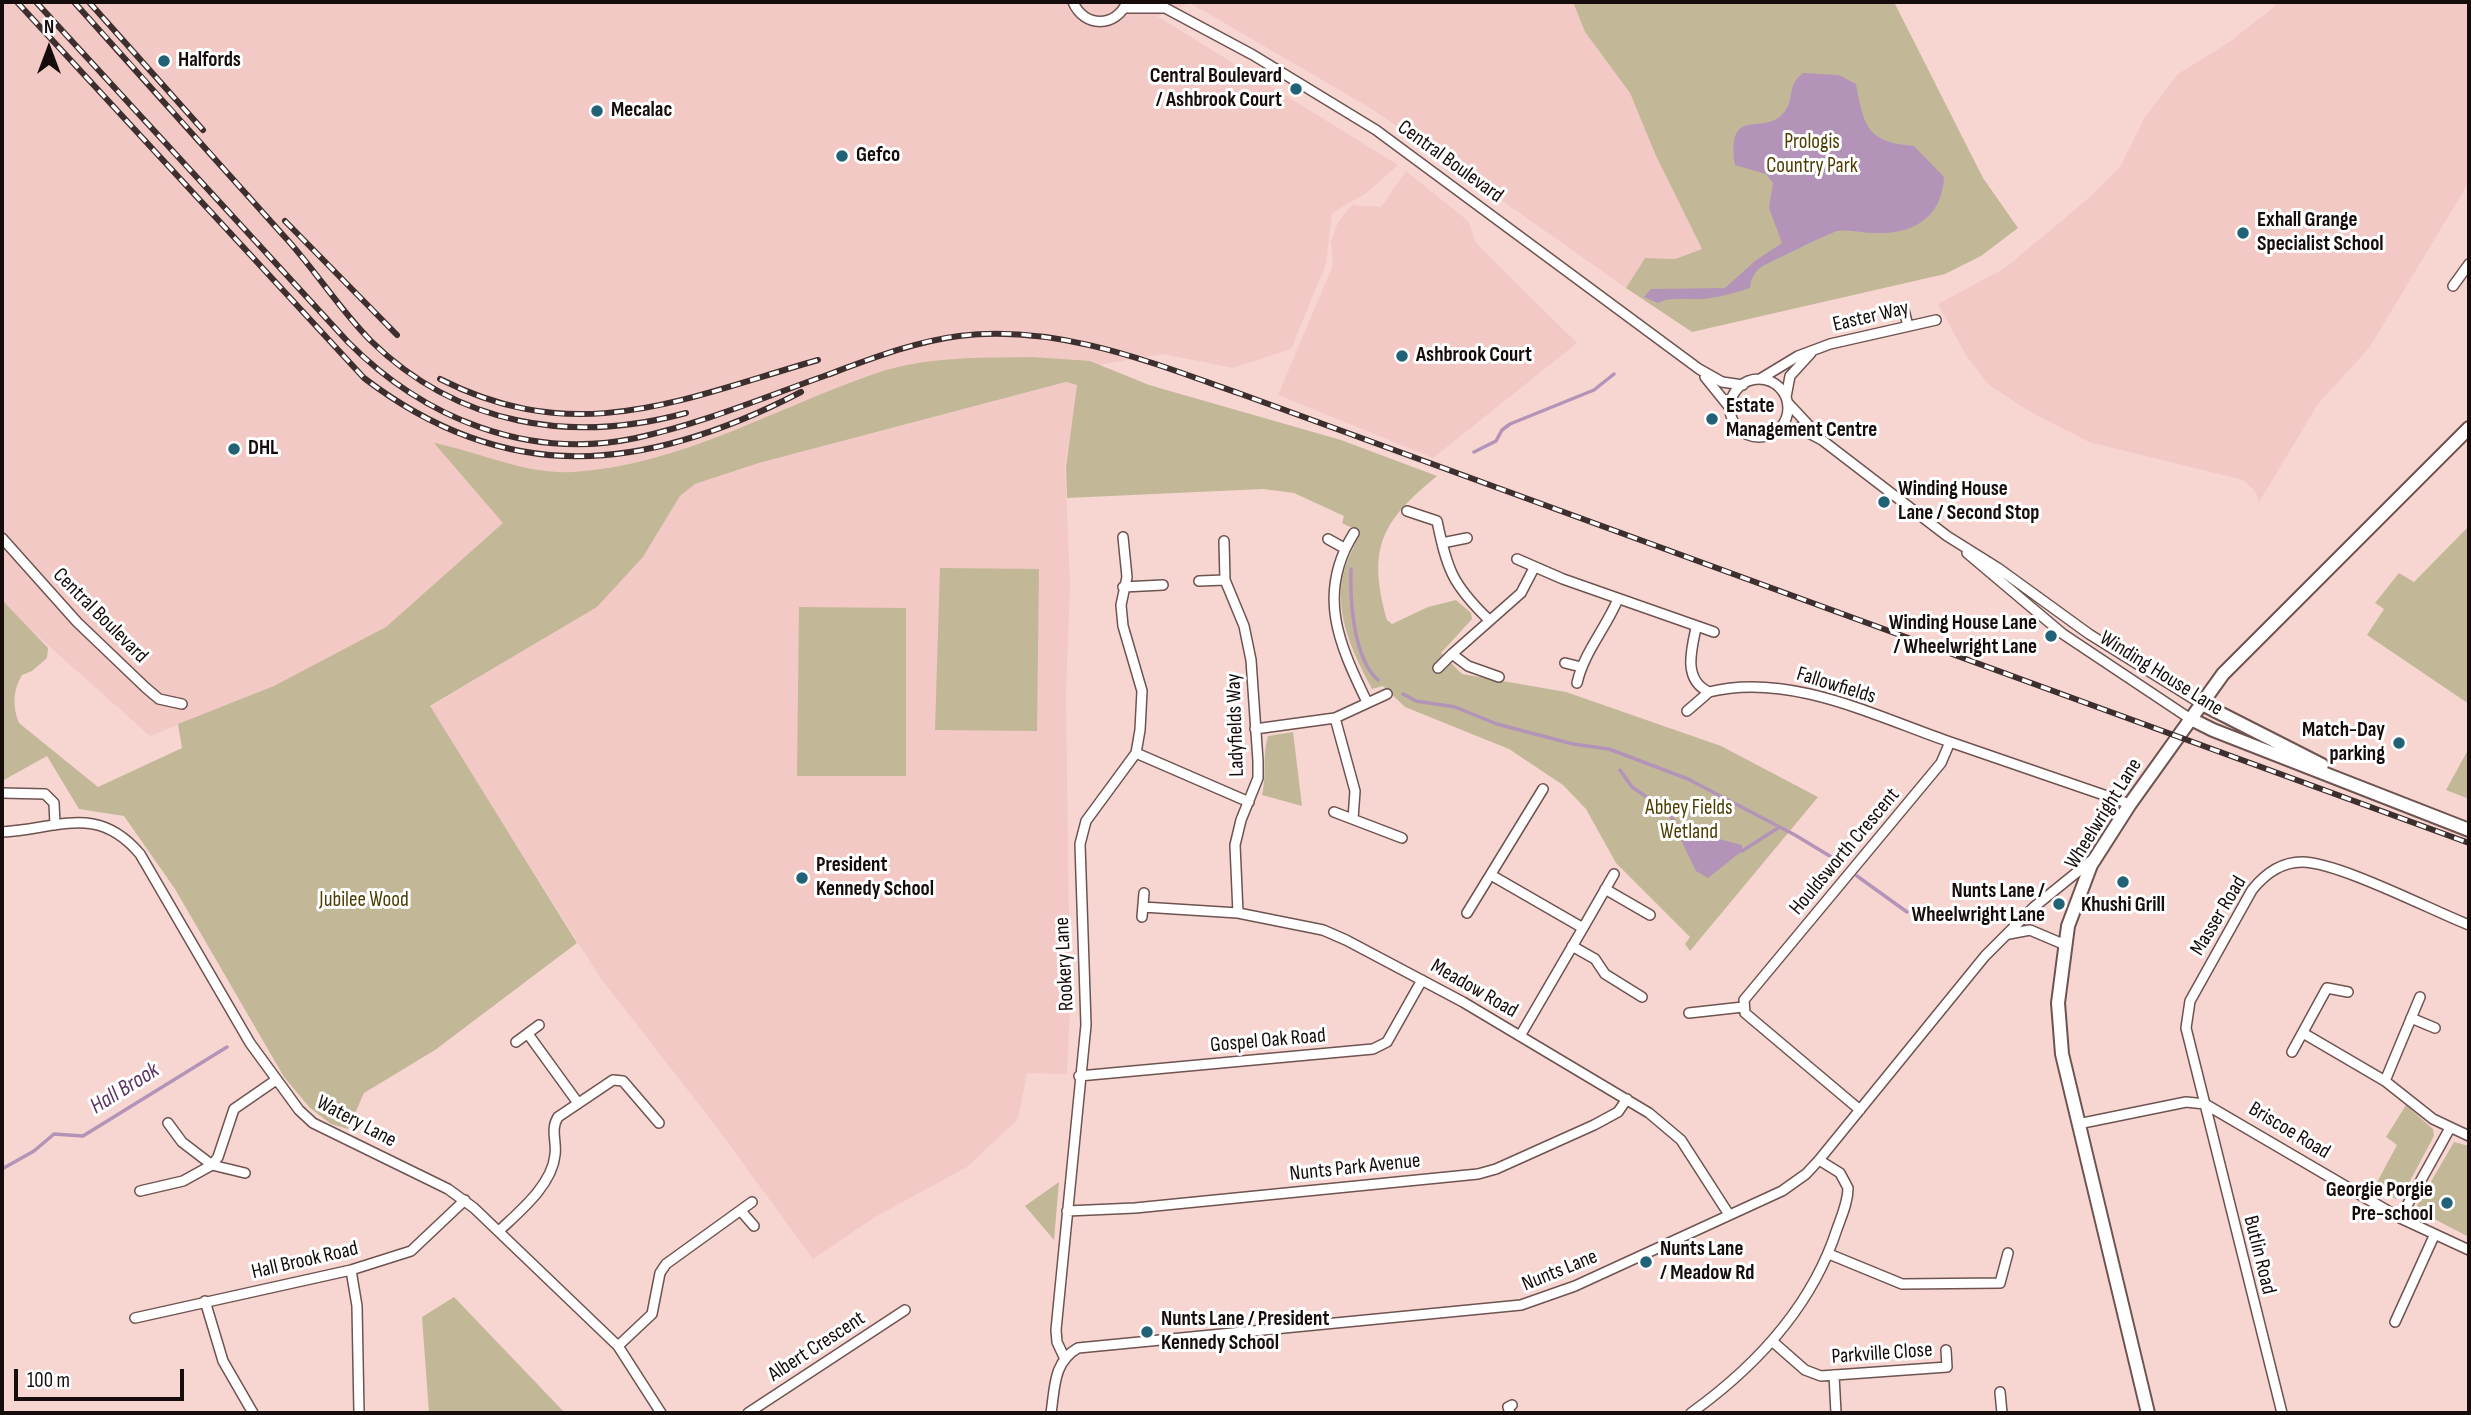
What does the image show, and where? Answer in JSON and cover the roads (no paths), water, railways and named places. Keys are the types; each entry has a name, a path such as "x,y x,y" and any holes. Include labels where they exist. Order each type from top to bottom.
{"street":[{"path":"1073,2 1081,14 1094,22 1107,21 1125,5"},
{"name":"Central Boulevard","path":"1154,2 1253,55 1376,130 1699,369 1722,382 1743,385"},
{"name":"Central Boulevard","path":"1125,5 1164,8"},
{"path":"2453,286 2469,264"},
{"path":"2460,277 2469,285"},
{"path":"1904,310 1908,326"},
{"name":"Easter Way","path":"1760,379 1815,350 1936,320"},
{"name":"Easter Way","path":"1787,400 1795,368 1815,350"},
{"name":"Central Boulevard","path":"1699,369 1730,408"},
{"path":"1760,379 1774,384 1787,400 1787,414 1779,429 1762,437 1750,435 1735,424 1730,408 1733,396 1743,385 1760,379"},
{"name":"Winding House Lane","path":"1787,400 1822,440 1947,536 2063,634 2189,718 2213,730 2469,830"},
{"name":"Winding House Lane","path":"1779,429 1793,426 1822,440"},
{"name":"Wheelwright Lane","path":"2148,1413 2060,1043 2058,1003 2063,944 2075,905 2096,856 2189,718 2223,674 2469,428"},
{"path":"1407,511 1437,521 1446,564 1457,585 1488,619"},
{"path":"1354,533 1344,548 1334,576 1334,610 1343,651 1367,702"},
{"name":"Winding House Lane","path":"1947,536 1998,568 2089,634 2200,703 2283,747 2422,812"},
{"name":"Rookery Lane","path":"1064,1357 1056,1330 1086,1025 1080,844 1086,821 1136,753 1142,715 1142,691 1124,625 1123,587 1127,577 1124,537"},
{"name":"Central Boulevard","path":"2,538 77,622 146,688 159,699 182,704"},
{"path":"1442,543 1466,538"},
{"path":"1328,539 1344,548"},
{"name":"Ladyfields Way","path":"1224,541 1225,580 1244,626 1251,660 1258,778 1235,845 1238,913"},
{"path":"1517,559 1534,568 1696,628 1714,632"},
{"path":"1438,668 1488,619 1521,593 1534,568"},
{"path":"1199,581 1225,580"},
{"path":"1123,587 1163,585"},
{"path":"1577,683 1581,667 1606,628 1619,598"},
{"path":"1687,711 1709,692 1695,679 1690,668 1696,628"},
{"path":"1452,654 1468,666 1499,677"},
{"path":"1565,663 1581,667"},
{"name":"Fallowfields","path":"1709,692 1739,686 1781,688 1950,742"},
{"path":"1255,729 1335,718 1385,695"},
{"path":"1335,718 1355,791 1353,819"},
{"path":"1950,742 2130,804"},
{"name":"Houldsworth Crescent","path":"1743,1007 1744,1000 1941,763 1950,742"},
{"path":"1136,753 1249,802"},
{"path":"1467,913 1543,789"},
{"path":"2,793 45,794 54,803 55,825"},
{"path":"1334,812 1402,838"},
{"name":"Watery Lane","path":"2,832 55,825 105,826 127,838 140,854 276,1080 299,1110 313,1123 448,1189 465,1200 500,1230 618,1346 661,1413"},
{"name":"Nunts Lane","path":"1064,1357 1086,1346 1521,1305 1575,1286 1791,1186 1819,1160 1999,941 2034,907 2096,856"},
{"name":"Masser Road","path":"2205,1104 2198,1087 2186,1028 2186,1015 2190,1001 2252,890 2271,871 2284,865 2314,863 2469,925"},
{"path":"1520,1036 1614,874"},
{"path":"1491,875 1583,928"},
{"path":"1605,889 1650,915"},
{"path":"1142,918 1143,893"},
{"name":"Meadow Road","path":"1143,907 1238,913 1323,930 1422,980 1649,1113 1681,1140 1728,1213"},
{"path":"1999,941 2015,931 2026,930 2063,944"},
{"path":"1572,946 1595,960 1605,974 1642,997"},
{"name":"Gospel Oak Road","path":"1079,1076 1373,1049 1387,1042 1422,980"},
{"path":"2292,1052 2326,988 2348,992"},
{"path":"2385,1081 2420,997"},
{"path":"1689,1013 1743,1007 1745,1013 1860,1110"},
{"path":"2411,1018 2435,1028"},
{"path":"516,1042 540,1025"},
{"path":"2303,1033 2385,1081 2433,1119 2469,1136"},
{"path":"528,1034 578,1103"},
{"path":"500,1230 529,1202 543,1183 556,1153 555,1121 578,1103 613,1080 620,1079 659,1123"},
{"path":"140,1191 183,1181 212,1165 218,1157 234,1109 276,1080"},
{"name":"Nunts Park Avenue","path":"1067,1210 1135,1208 1478,1174 1496,1169 1619,1112 1627,1099"},
{"path":"2078,1124 2186,1102 2205,1104"},
{"name":"Briscoe Road","path":"2205,1104 2400,1218 2469,1250"},
{"name":"Butlin Road","path":"2205,1104 2282,1413"},
{"path":"168,1124 182,1142 212,1165 245,1173"},
{"path":"2400,1218 2450,1128"},
{"path":"1690,1413 1740,1373 1772,1341 1796,1312 1829,1254 1848,1188 1840,1173 1819,1160"},
{"name":"Hall Brook Road","path":"135,1318 351,1269 411,1251 465,1200"},
{"path":"618,1346 652,1314 660,1273 666,1264 752,1202"},
{"path":"741,1211 754,1226"},
{"path":"2395,1322 2434,1236"},
{"path":"1829,1254 1902,1284 1943,1285 2000,1283 2008,1253"},
{"path":"351,1269 357,1306 359,1413"},
{"path":"205,1301 223,1361 253,1413"},
{"name":"Albert Crescent","path":"748,1413 905,1310"},
{"name":"Parkville Close","path":"1772,1341 1813,1374 1947,1367 1946,1350"},
{"path":"1051,1413 1058,1369 1064,1357"},
{"path":"1834,1375 1836,1413"},
{"path":"2000,1392 2002,1413"}],"waterway":[{"path":"1474,452 1496,441 1502,430 1510,424 1594,390 1614,374"},
{"path":"1351,569 1351,596 1358,643 1363,658 1378,680"},
{"path":"1403,694 1416,701 1455,707 1497,724 1573,744 1609,749 1688,779 1795,835 1838,861"},
{"path":"1620,770 1632,787 1667,811 1680,830"},
{"path":"1742,851 1778,828"},
{"path":"1857,876 1907,912"},
{"name":"Hall Brook","path":"2,1169 34,1151 54,1134 83,1136 227,1047"}],"railway":[{"path":"17,2 364,378 418,413 471,438 525,452 578,456 633,452 688,439 744,419 801,392"},
{"path":"36,2 348,342 377,369 409,392 444,412 480,427 517,438 596,444 636,438 709,418 876,357 925,342 959,336 996,334 1032,336 1103,348 1241,394 2469,843"},
{"path":"74,2 294,248 359,329 405,370 441,392 479,409 518,420 559,426 601,427 686,413"},
{"path":"89,2 203,130"},
{"path":"285,221 397,335"},
{"path":"440,379 490,400 538,411 584,414 675,402 818,360"}],"place":[{"name":"Halfords","path":"164,61"},
{"name":"Central Boulevard / Ashbrook Court","path":"1296,89"},
{"name":"Mecalac","path":"597,111"},
{"name":"Gefco","path":"842,156"},
{"name":"Exhall Grange Specialist School","path":"2243,233"},
{"name":"Ashbrook Court","path":"1402,356"},
{"name":"Estate Management Centre","path":"1712,419"},
{"name":"DHL","path":"234,449"},
{"name":"Winding House Lane / Second Stop","path":"1884,502"},
{"name":"Winding House Lane / Wheelwright Lane","path":"2051,636"},
{"name":"Match-Day parking","path":"2399,743"},
{"name":"President Kennedy School","path":"802,878"},
{"name":"Khushi Grill","path":"2123,882"},
{"name":"Nunts Lane / Wheelwright Lane","path":"2059,904"},
{"name":"Georgie Porgie Pre-school","path":"2447,1203"},
{"name":"Nunts Lane / Meadow Rd","path":"1646,1262"},
{"name":"Nunts Lane / President Kennedy School","path":"1147,1332"}],"park label":[{"name":"Prologis Country Park","path":"1812,155"},
{"name":"Abbey Fields Wetland","path":"1689,821"},
{"name":"Jubilee Wood","path":"364,901"}]}
